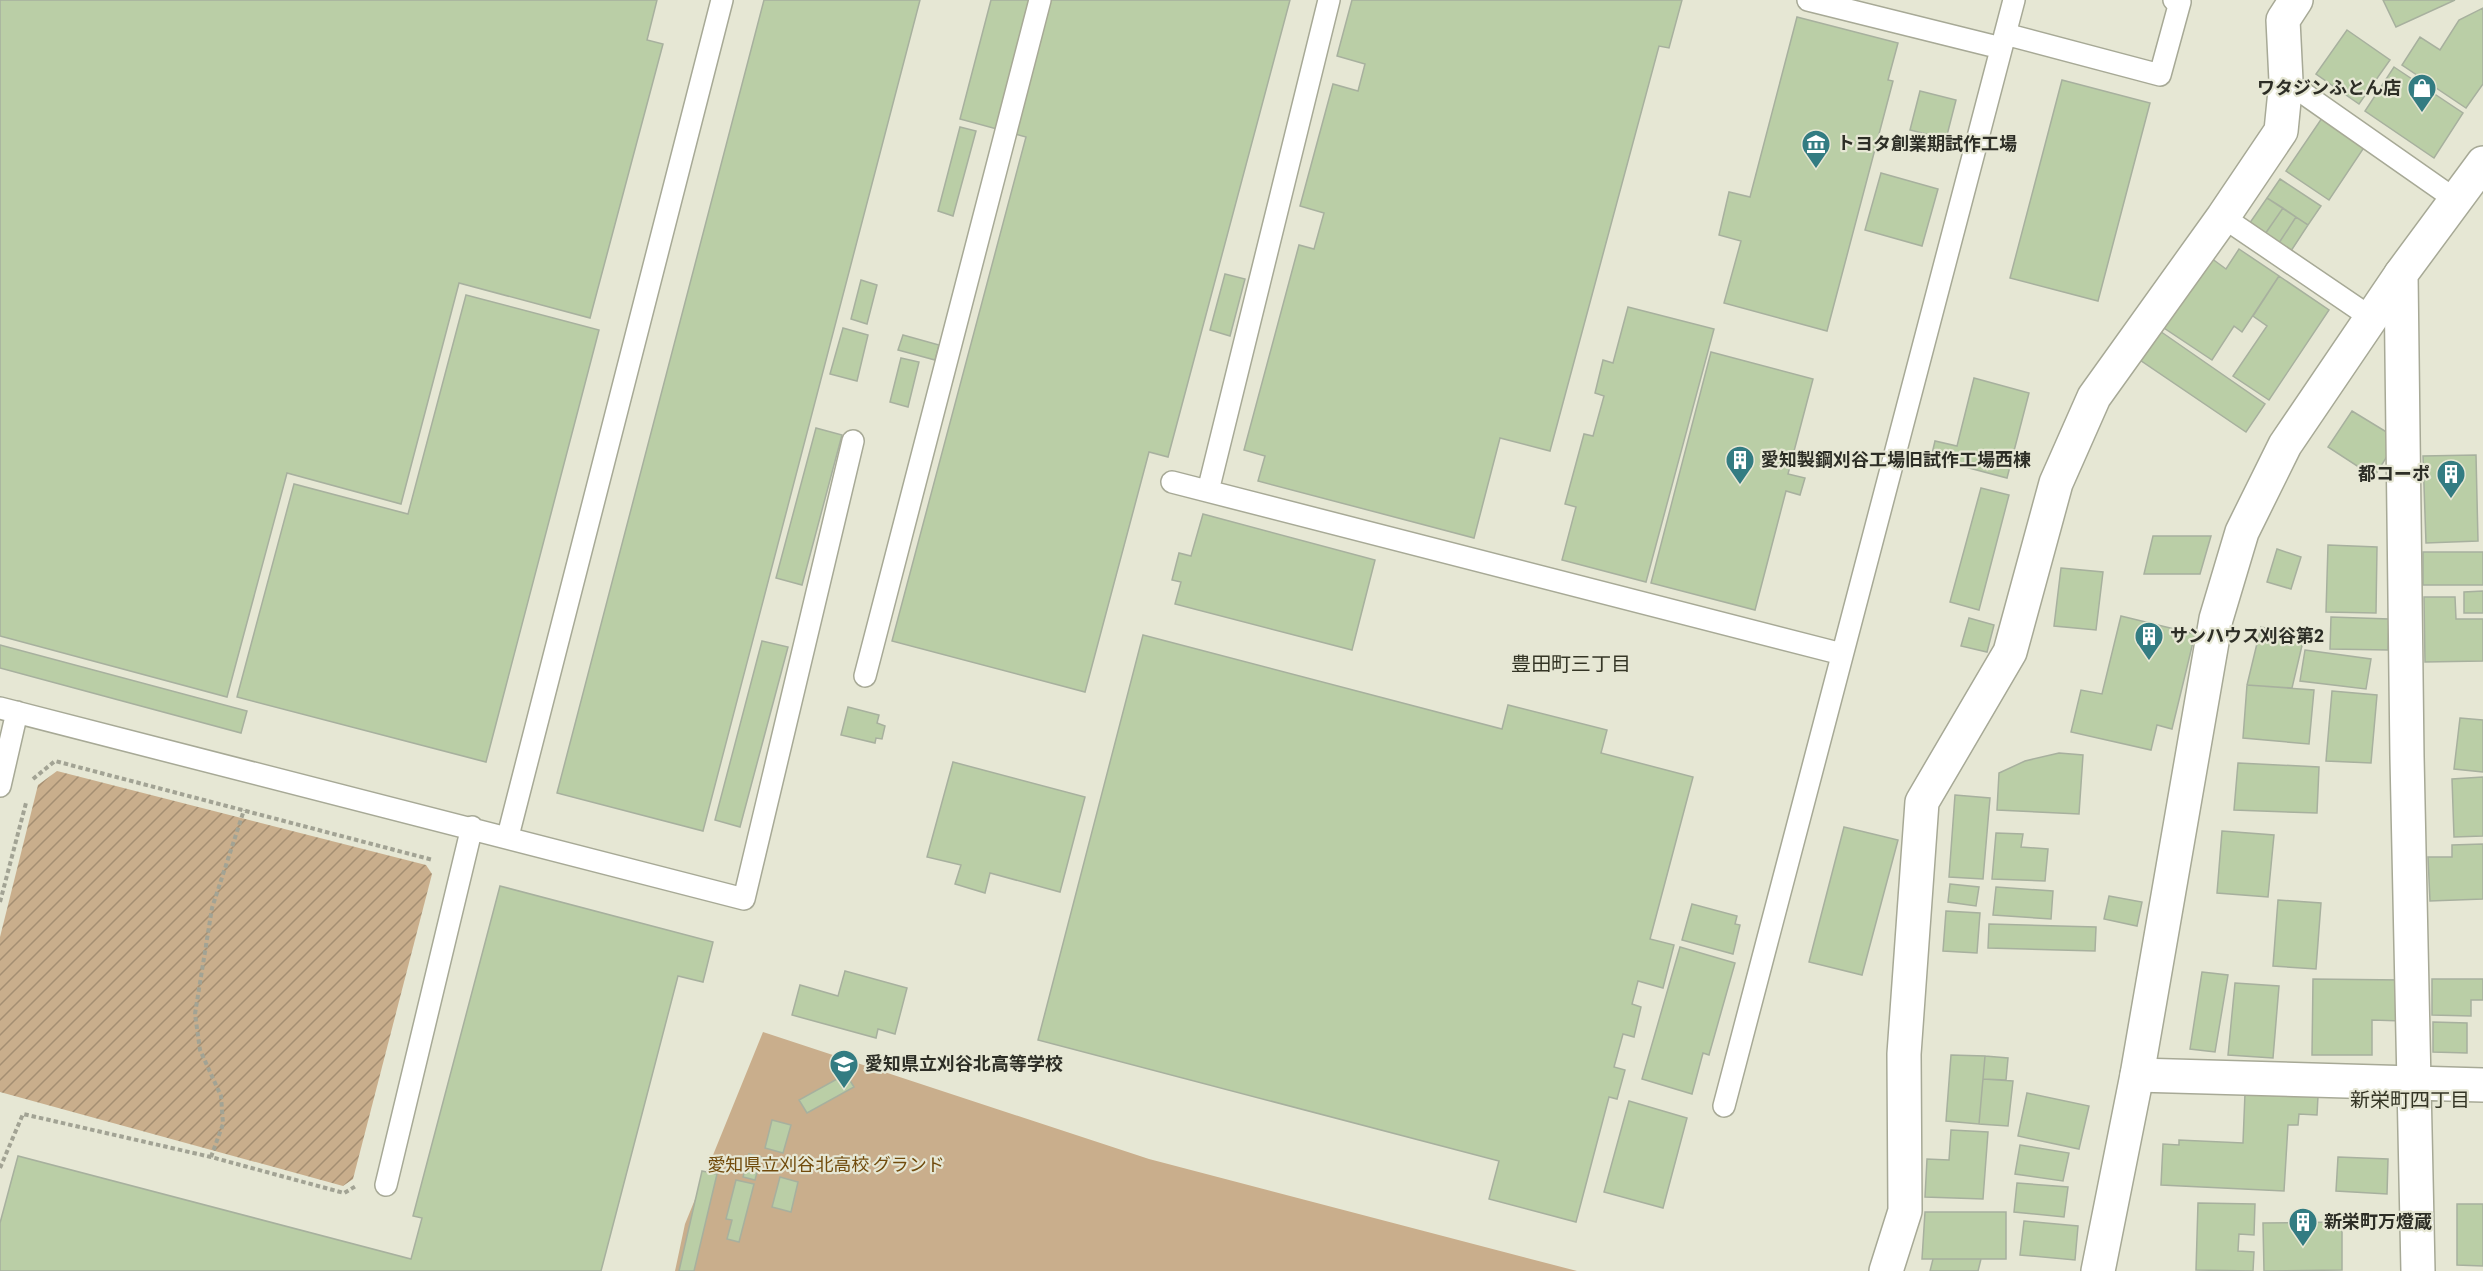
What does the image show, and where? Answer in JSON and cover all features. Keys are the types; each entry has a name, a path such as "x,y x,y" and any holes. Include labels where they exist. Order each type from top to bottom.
{"street":[{"path":"1886,1271 1905,1210 1904,1054 1922,802 2010,651 2056,483 2094,397 2223,218 2281,131 2286,81 2283,20 2296,0"},
{"path":"2098,1271 2137,1075 2216,619 2239,543 2286,445 2373,319 2401,274 2483,163"},
{"path":"2401,274 2407,757 2418,1271"},
{"path":"2137,1075 2415,1085 2483,1085"}],"lane":[{"path":"508,836 722,0"},
{"path":"865,676 1040,0"},
{"path":"1208,491 1329,0"},
{"path":"1808,0 2160,75 2180,2 2174,0"},
{"path":"1724,1106 2014,0"},
{"path":"2286,81 2457,200"},
{"path":"2223,218 2373,319"},
{"path":"0,786 9,710 508,836 744,899 853,441"},
{"path":"1172,482 1842,654"},
{"path":"386,1185 472,827"}],"path":[{"path":"32,780 55,762 432,859 436,865"},
{"path":"0,902 26,802"},
{"path":"211,1157 223,1124 221,1096 200,1050 195,1014 213,908 244,810"},
{"path":"0,1168 23,1114 211,1157 344,1193 360,1184"}],"green space":[{"path":"57,771 426,865 432,874 353,1179 343,1186 0,1092 0,937 38,785"},
{"name":"愛知県立刈谷北高校 グランド","path":"763,1032 1149,1159 1577,1271 675,1271 685,1224"}],"building":[{"path":"0,0 657,0 647,40 663,44 590,318 459,283 401,504 287,473 227,697 0,636"},
{"path":"764,0 920,0 703,831 557,793"},
{"path":"991,0 1290,0 1168,457 1149,452 1085,692 892,641 1026,137 960,119"},
{"path":"1352,0 1682,0 1669,48 1659,46 1550,451 1500,438 1474,538 1258,481 1265,456 1244,450 1299,245 1314,249 1324,213 1300,206 1333,84 1358,91 1365,64 1337,56"},
{"path":"2383,0 2455,0 2396,27"},
{"path":"2483,8 2483,84 2466,108 2402,65 2420,37 2440,50 2459,20"},
{"path":"1797,17 1898,43 1888,80 1893,81 1827,331 1724,303 1741,241 1719,235 1729,192 1750,197"},
{"path":"2347,30 2390,60 2359,104 2316,74"},
{"path":"2394,67 2463,113 2434,158 2365,111"},
{"path":"2062,80 2150,103 2098,301 2010,278"},
{"path":"1920,91 1956,100 1946,139 1910,130"},
{"path":"2322,118 2365,146 2329,200 2286,171"},
{"path":"960,127 976,131 953,216 938,211"},
{"path":"1881,173 1938,189 1922,246 1865,230"},
{"path":"2280,179 2321,206 2308,225 2267,198"},
{"path":"2267,198 2283,208 2263,237 2247,227"},
{"path":"2283,208 2296,217 2277,246 2263,237"},
{"path":"2296,217 2308,225 2289,254 2277,246"},
{"path":"2239,249 2279,276 2242,332 2234,326 2212,360 2164,328 2211,258 2226,269"},
{"path":"1225,274 1245,279 1230,336 1210,330"},
{"path":"2279,276 2329,310 2269,400 2233,376 2267,326 2253,316"},
{"path":"861,280 877,285 867,324 851,319"},
{"path":"466,295 599,330 486,762 237,697 294,484 408,514"},
{"path":"1628,307 1714,329 1646,582 1562,560 1576,507 1565,504 1584,434 1593,436 1604,396 1595,393 1603,360 1613,363"},
{"path":"843,328 868,335 857,381 830,374"},
{"path":"2157,329 2265,404 2246,432 2137,358"},
{"path":"903,335 939,345 935,360 898,350"},
{"name":"愛知製鋼刈谷工場旧試作工場西棟","path":"1711,352 1813,379 1788,474 1805,478 1800,495 1786,491 1755,610 1651,583"},
{"path":"901,358 919,362 908,407 890,402"},
{"path":"1974,378 2029,393 2007,478 1931,458 1935,441 1957,446"},
{"path":"2352,411 2398,439 2374,477 2328,447"},
{"path":"816,428 842,435 802,585 776,578"},
{"name":"都コーポ","path":"2476,455 2478,541 2426,543 2423,456"},
{"path":"1981,488 2009,495 1979,610 1950,602"},
{"path":"1203,514 1375,560 1352,650 1175,604 1181,582 1172,580 1179,553 1191,556"},
{"path":"2153,536 2211,536 2200,574 2144,574"},
{"path":"2328,545 2377,547 2376,613 2326,612"},
{"path":"2277,549 2301,557 2291,589 2267,582"},
{"path":"2423,552 2483,552 2483,585 2423,585"},
{"path":"2061,568 2103,572 2096,630 2054,626"},
{"path":"2483,591 2483,613 2464,613 2464,592"},
{"path":"2424,597 2455,597 2456,619 2483,619 2483,661 2425,662"},
{"name":"サンハウス刈谷第2","path":"2121,616 2195,634 2172,729 2157,725 2151,750 2071,732 2081,690 2102,694"},
{"path":"2331,617 2389,619 2388,650 2330,649"},
{"path":"1969,618 1994,625 1987,652 1961,646"},
{"path":"2261,627 2304,637 2292,688 2247,685"},
{"path":"1143,635 1502,729 1508,705 1607,730 1601,753 1693,777 1650,939 1674,945 1663,988 1638,981 1632,1004 1641,1007 1634,1037 1623,1034 1614,1067 1625,1070 1617,1099 1609,1097 1576,1222 1489,1199 1499,1161 1038,1040"},
{"path":"762,641 788,647 740,827 715,820"},
{"path":"0,645 247,711 241,733 0,668"},
{"path":"2305,650 2371,659 2366,689 2300,681"},
{"path":"2247,685 2314,690 2309,744 2243,738"},
{"path":"2332,691 2377,695 2371,763 2326,761"},
{"path":"848,707 879,715 877,723 885,726 882,739 876,738 875,743 841,735"},
{"path":"2460,718 2483,720 2483,772 2454,769"},
{"path":"2059,753 2083,755 2079,814 1997,810 1999,773 2025,761"},
{"path":"953,762 1085,797 1060,892 990,873 985,893 955,884 961,865 927,857"},
{"path":"2238,763 2319,767 2317,813 2234,810"},
{"path":"2483,777 2483,836 2454,837 2452,779"},
{"path":"1955,795 1990,798 1983,879 1949,877"},
{"path":"1844,827 1898,840 1862,975 1809,962"},
{"path":"2222,831 2274,835 2268,897 2217,893"},
{"path":"1996,833 2023,834 2021,847 2048,849 2045,881 1992,879"},
{"path":"2483,844 2483,899 2430,901 2428,857 2452,857 2452,845"},
{"path":"1950,884 1979,887 1976,906 1948,902"},
{"path":"500,886 713,942 703,982 678,976 601,1271 0,1271 0,1223 18,1156 411,1259 422,1218 413,1216"},
{"path":"1996,887 2053,891 2051,919 1993,915"},
{"path":"2109,896 2142,902 2137,926 2104,919"},
{"path":"2278,900 2321,903 2316,969 2273,966"},
{"path":"1692,904 1737,916 1735,924 1740,925 1733,954 1682,940"},
{"path":"1946,911 1980,913 1977,953 1943,951"},
{"path":"1989,924 2096,927 2095,951 1988,948"},
{"path":"1680,947 1735,963 1709,1055 1703,1053 1692,1094 1642,1079"},
{"path":"845,971 907,988 895,1034 878,1029 876,1038 792,1015 800,985 838,996"},
{"path":"2202,972 2228,975 2215,1052 2190,1049"},
{"path":"2313,979 2402,980 2403,1021 2372,1020 2372,1055 2312,1055"},
{"path":"2432,979 2483,979 2483,1000 2471,1000 2471,1016 2432,1015"},
{"path":"2235,983 2279,986 2273,1058 2228,1055"},
{"path":"2433,1022 2467,1023 2467,1053 2433,1052"},
{"path":"1951,1055 1985,1056 1979,1124 1946,1121"},
{"path":"1985,1056 2008,1058 2006,1080 1983,1079"},
{"path":"846,1074 854,1087 807,1113 799,1100"},
{"path":"1983,1079 2013,1081 2008,1126 1979,1124"},
{"path":"2027,1093 2089,1106 2079,1149 2018,1136"},
{"path":"2245,1093 2318,1096 2317,1115 2299,1114 2298,1125 2288,1125 2284,1191 2161,1185 2163,1144 2179,1145 2179,1140 2243,1143"},
{"path":"1629,1101 1687,1118 1663,1208 1604,1192"},
{"path":"772,1120 791,1125 783,1153 765,1148"},
{"path":"1951,1130 1988,1132 1983,1199 1925,1197 1927,1159 1949,1160"},
{"path":"2020,1145 2069,1153 2063,1181 2015,1174"},
{"path":"749,1154 761,1157 755,1180 743,1177"},
{"path":"2338,1157 2388,1159 2387,1194 2336,1191"},
{"path":"702,1171 717,1174 694,1271 679,1271"},
{"path":"780,1177 798,1182 791,1212 772,1207"},
{"path":"736,1180 754,1184 739,1242 727,1239 732,1220 726,1219"},
{"path":"2017,1183 2068,1187 2064,1217 2014,1212"},
{"path":"2198,1203 2255,1204 2254,1235 2239,1234 2238,1251 2254,1252 2253,1271 2196,1270"},
{"path":"2457,1204 2483,1204 2483,1266 2457,1265"},
{"path":"1925,1212 2006,1212 2006,1259 1922,1259"},
{"path":"2024,1221 2078,1226 2075,1260 2020,1255"},
{"name":"新栄町万燈蔵","path":"2342,1222 2342,1270 2264,1271 2263,1223"},
{"path":"1933,1259 1981,1259 1978,1271 1930,1271"}],"place":[{"name":"ワタジンふとん店","path":"2422,114"},
{"name":"トヨタ創業期試作工場","path":"1816,170"},
{"name":"愛知製鋼刈谷工場旧試作工場西棟","path":"1740,486"},
{"name":"都コーポ","path":"2451,500"},
{"name":"サンハウス刈谷第2","path":"2149,662"},
{"name":"愛知県立刈谷北高等学校","path":"844,1090"},
{"name":"新栄町万燈蔵","path":"2303,1248"}],"district":[{"name":"豊田町三丁目","path":"1571,664"},
{"name":"新栄町四丁目","path":"2410,1100"}]}
